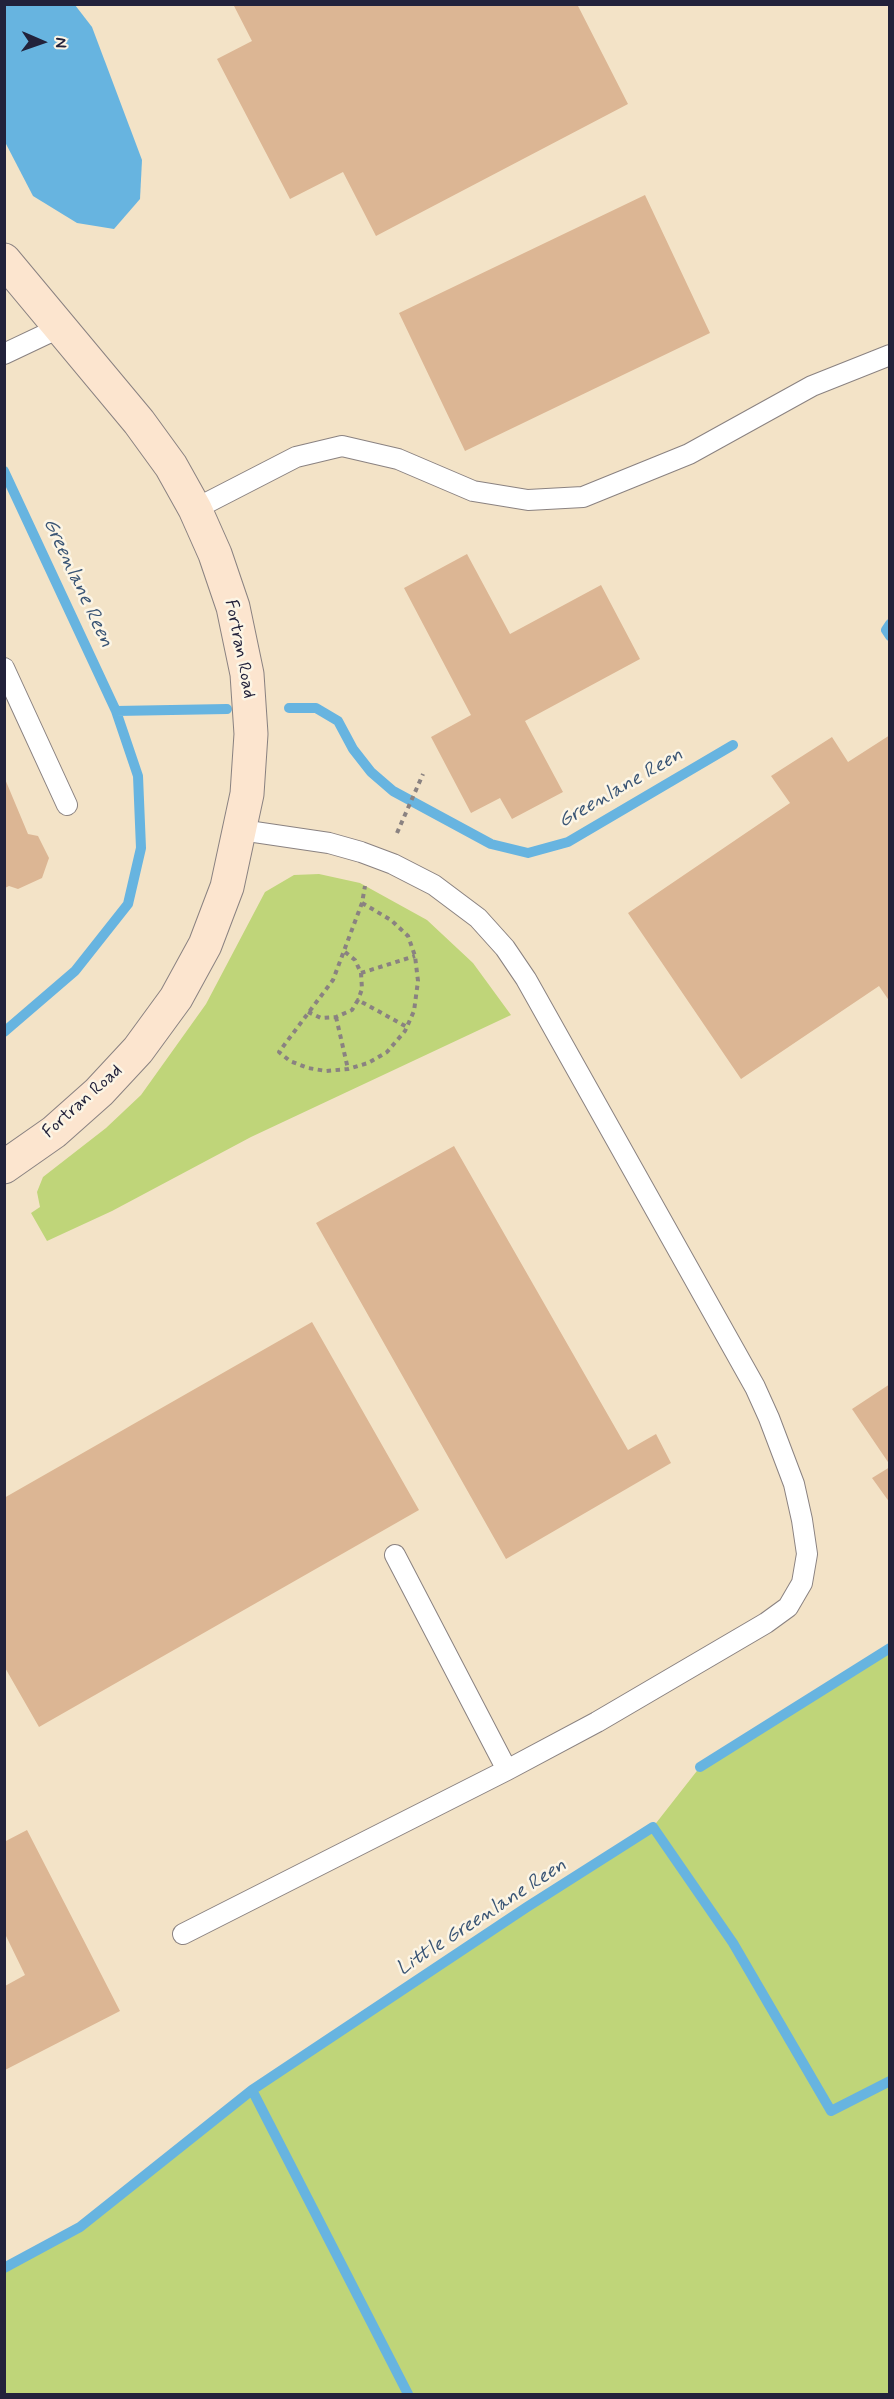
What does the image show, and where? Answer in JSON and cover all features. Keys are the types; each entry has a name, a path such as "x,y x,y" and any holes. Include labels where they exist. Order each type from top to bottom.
{"street":[{"name":"Fortran Road","path":"4,260 145,430 171,466 195,509 215,554 233,607 247,674 251,734 247,794 227,887 209,936 176,998 138,1050 99,1092 54,1132 4,1167"}],"lane":[{"path":"4,354 61,327"},
{"path":"195,509 296,457 342,446 398,459 473,490 528,500 583,497 689,454 812,386 890,355"},
{"path":"4,668 68,805"},
{"path":"183,1934 597,1722 766,1623 788,1607 802,1583 807,1554 794,1484 769,1418 735,1352 525,979 505,948 478,918 434,885 393,864 329,843 241,830"},
{"path":"395,1555 507,1770"}],"path":[{"path":"397,833 423,774"},
{"path":"362,903 391,920 408,936 415,956 418,981 414,1011 407,1027 387,1053 368,1063 348,1069 326,1071 308,1068 279,1052 333,980 362,903 365,886"},
{"path":"308,1012 321,1018 336,1017 352,1010 362,989 362,973 355,960 345,952"},
{"path":"362,973 415,956"},
{"path":"358,1000 407,1027"},
{"path":"336,1017 348,1069"}],"green space":[{"path":"319,874 360,883 427,920 473,963 511,1015 251,1137 112,1211 47,1241 31,1213 40,1207 37,1192 43,1177 106,1128 141,1095 206,1004 265,892 294,875"},
{"path":"889,1648 889,2394 5,2394 5,2268 80,2227 252,2090 527,1907 653,1827 700,1767"}],"water":[{"path":"4,5 75,5 92,27 142,160 140,199 114,229 77,223 33,196 5,142"}],"building":[{"path":"233,4 577,4 628,104 376,236 343,172 290,199 217,59 252,41"},
{"path":"645,195 710,333 465,451 399,313"},
{"path":"467,554 510,634 601,585 640,659 525,721 563,792 512,819 500,798 471,813 431,737 471,715 404,588"},
{"path":"890,735 890,1002 879,986 741,1079 628,913 790,803 771,776 832,737 848,762"},
{"path":"5,779 28,834 38,836 49,858 42,878 18,889 9,886 5,888"},
{"path":"454,1146 628,1450 656,1434 671,1463 506,1559 316,1223"},
{"path":"312,1322 419,1510 39,1727 4,1666 4,1498"},
{"path":"890,1384 890,1465 852,1409"},
{"path":"890,1467 890,1503 872,1478"},
{"path":"27,1830 120,2011 5,2070 5,1986 25,1975 6,1936 4,1937 4,1842"}],"waterway":[{"name":"Greenlane Reen","path":"4,471 116,711"},
{"path":"890,624 886,630 890,636"},
{"name":"Greenlane Reen","path":"289,708 316,708 338,721 353,749 371,772 393,791 491,844 528,853 568,842 733,745"},
{"name":"Greenlane Reen","path":"4,1032 75,971 128,904 141,848 138,776 116,711 227,709"},
{"path":"700,1767 890,1648"},
{"name":"Little Greenlane Reen","path":"4,2268 80,2227 252,2090 527,1907 653,1827 733,1943 831,2111 890,2081"},
{"path":"252,2090 408,2394"}]}
